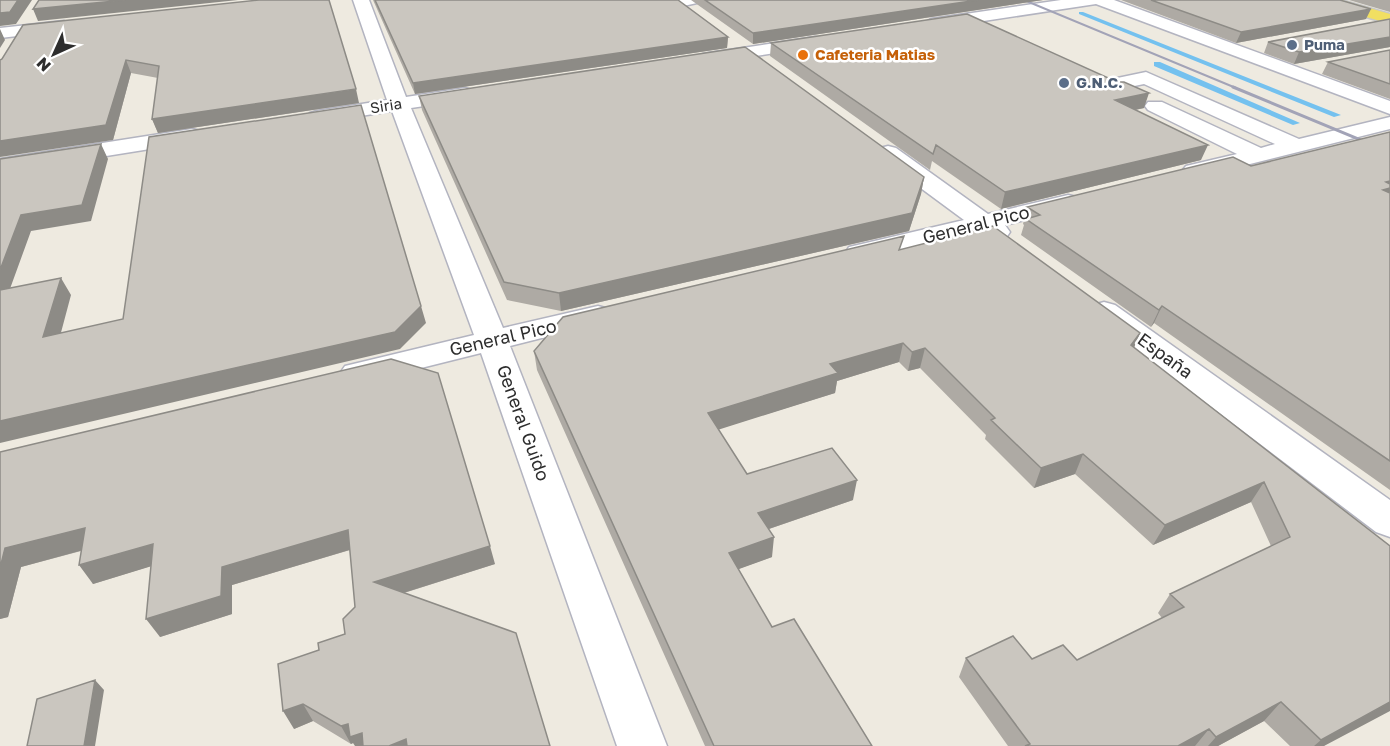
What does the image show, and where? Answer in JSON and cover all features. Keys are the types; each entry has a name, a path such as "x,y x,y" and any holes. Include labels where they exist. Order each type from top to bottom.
{"main road":[{"path":"1324,0 1390,21"},
{"path":"1347,0 1390,12"}],"street":[{"name":"General Guido","path":"360,0 492,340 642,746"},
{"path":"910,28 1092,0"},
{"path":"1100,0 1390,108"},
{"path":"12,49 35,10"},
{"path":"967,19 998,33"},
{"path":"1361,27 1390,21"},
{"path":"0,33 81,24"},
{"path":"691,61 740,46 830,40"},
{"path":"1234,50 1266,44 1325,65 1292,72"},
{"path":"740,46 777,73"},
{"path":"1089,76 1115,88 1146,78 1297,146"},
{"name":"Siria","path":"296,120 480,92"},
{"path":"1155,106 1258,155"},
{"path":"1167,178 1390,123"},
{"path":"0,166 213,133"},
{"path":"862,134 1023,252"},
{"name":"General Pico","path":"836,259 1098,195"},
{"name":"España","path":"1081,294 1390,521"},
{"name":"General Pico","path":"332,378 630,308"}],"building":[{"path":"0,0 18,0 10,12 0,13"},
{"path":"39,0 125,0 33,9"},
{"path":"259,0 329,0 356,89 152,119 159,66 126,60 106,125 0,141 0,60 23,25"},
{"path":"375,0 678,0 728,37 413,83"},
{"path":"705,0 978,0 753,33"},
{"path":"1151,0 1340,0 1371,9 1241,32"},
{"path":"967,14 1117,82 1124,82 1149,93 1115,100 1208,145 1005,192 936,145 933,154 771,43"},
{"path":"1390,19 1390,37 1299,52 1268,42"},
{"path":"745,47 924,177 912,213 559,293 504,282 419,96"},
{"path":"1390,50 1390,84 1328,62"},
{"path":"361,105 421,306 395,332 0,421 0,290 61,278 43,337 123,319 149,137"},
{"path":"1390,132 1390,181 1386,182 1390,184 1390,188 1383,190 1390,193 1390,461 1162,306 1159,310 1026,219 1040,215 1027,207 1233,157 1251,166"},
{"path":"101,144 82,205 21,215 0,270 0,159"},
{"path":"993,226 1140,333 1131,345 1390,546 1390,702 1321,740 1281,702 1216,737 1209,729 1178,746 1025,746 1030,744 966,658 1013,636 1032,659 1063,645 1077,660 1184,607 1170,594 1290,537 1264,482 1165,525 1083,454 1041,468 991,420 995,418 925,348 912,352 903,343 830,364 838,373 708,413 747,474 832,448 857,480 758,513 774,537 729,553 772,627 794,619 872,746 714,746 534,351 563,317 904,236 899,250"},
{"path":"391,359 438,373 490,546 374,582 516,633 550,746 407,746 406,739 389,746 363,746 362,733 350,737 348,724 341,726 303,704 283,711 278,664 319,650 318,643 345,634 343,619 355,607 348,530 222,567 221,596 146,619 153,544 79,565 85,528 5,548 0,568 0,452"},
{"path":"95,680 84,746 27,746 37,699"}],"waterway":[{"path":"1081,13 1337,115"},
{"path":"1157,64 1296,123"}],"railway":[{"path":"1024,0 1236,88"},
{"path":"1233,87 1390,152"}],"place":[{"name":"Puma","path":"1292,45"},
{"name":"Cafeteria Matias","path":"803,55"},
{"name":"G.N.C.","path":"1064,83"}]}
